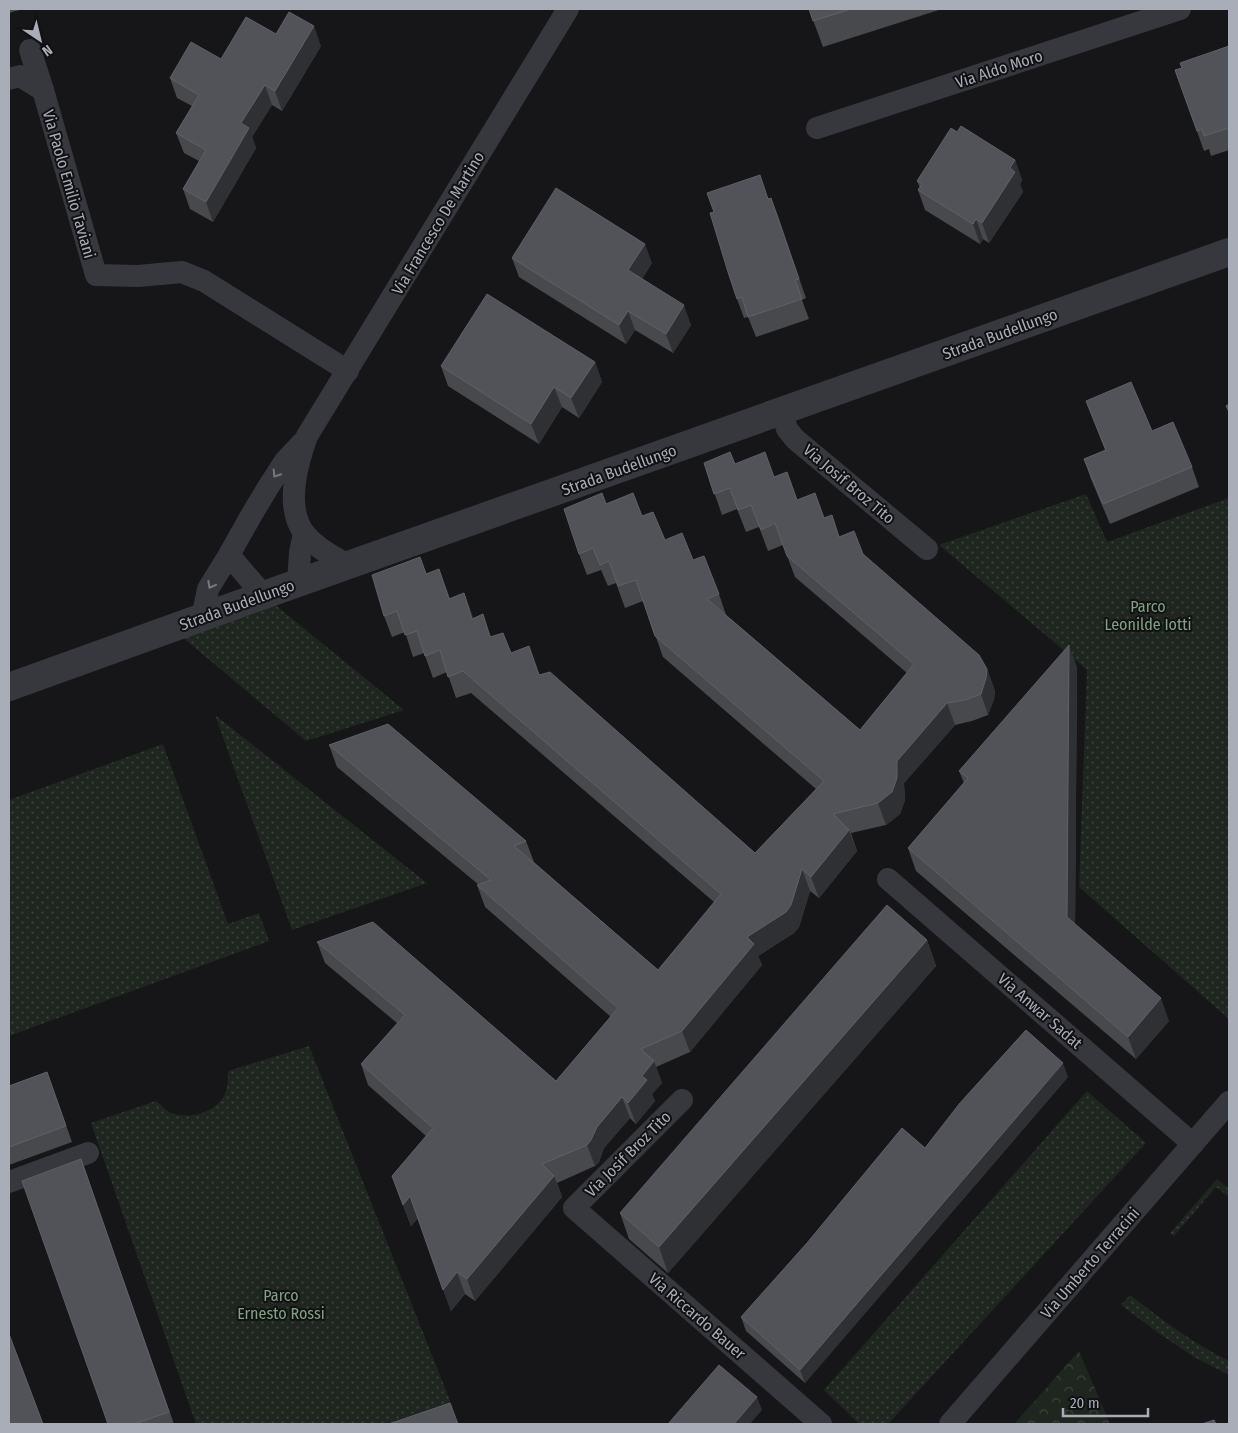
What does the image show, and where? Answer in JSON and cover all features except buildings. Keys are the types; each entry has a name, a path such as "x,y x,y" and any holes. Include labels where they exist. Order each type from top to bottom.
{"street":[{"name":"Via Francesco De Martino","path":"202,618 208,589 252,514 285,461 307,436 348,371 567,9"},
{"name":"Via Aldo Moro","path":"817,128 1180,9"},
{"path":"30,50 43,90"},
{"name":"Via Paolo Emilio Taviani","path":"9,78 20,76 43,90 96,276 138,276 182,272 204,281 348,371"},
{"name":"Strada Budellungo","path":"9,688 298,583 1229,252"},
{"name":"Via Josif Broz Tito","path":"782,412 794,439 927,549"},
{"name":"Via Francesco De Martino","path":"307,436 299,458 293,490 296,516 304,533 319,547 349,566"},
{"path":"298,583 300,552 304,533"},
{"path":"229,555 264,596"},
{"name":"Via Anwar Sadat","path":"888,879 1193,1144"},
{"name":"Via Josif Broz Tito","path":"574,1208 682,1100"},
{"name":"Via Umberto Terracini","path":"950,1424 1229,1102"},
{"path":"9,1182 88,1153"},
{"name":"Via Riccardo Bauer","path":"574,1208 821,1424"}],"green space":[{"name":"Parco Leonilde Iotti","path":"1086,494 1107,542 1229,498 1229,1019 1079,887 1087,670 939,545"},
{"path":"268,599 404,710 306,741 181,636"},
{"path":"215,715 427,883 292,930"},
{"path":"163,744 228,924 259,913 269,941 9,1036 9,800"},
{"name":"Parco Ernesto Rossi","path":"309,1046 453,1408 410,1424 196,1424 91,1123 156,1101 167,1111 174,1114 188,1116 203,1113 216,1105 225,1094 228,1071"},
{"path":"1087,1091 1146,1143 888,1424 859,1424 824,1390"},
{"path":"1217,1179 1229,1189 1229,1197 1216,1187 1174,1236 1170,1233"},
{"path":"1130,1295 1178,1331 1229,1361 1229,1375 1194,1357 1121,1305"},
{"path":"1079,1351 1110,1424 1014,1424"}]}
